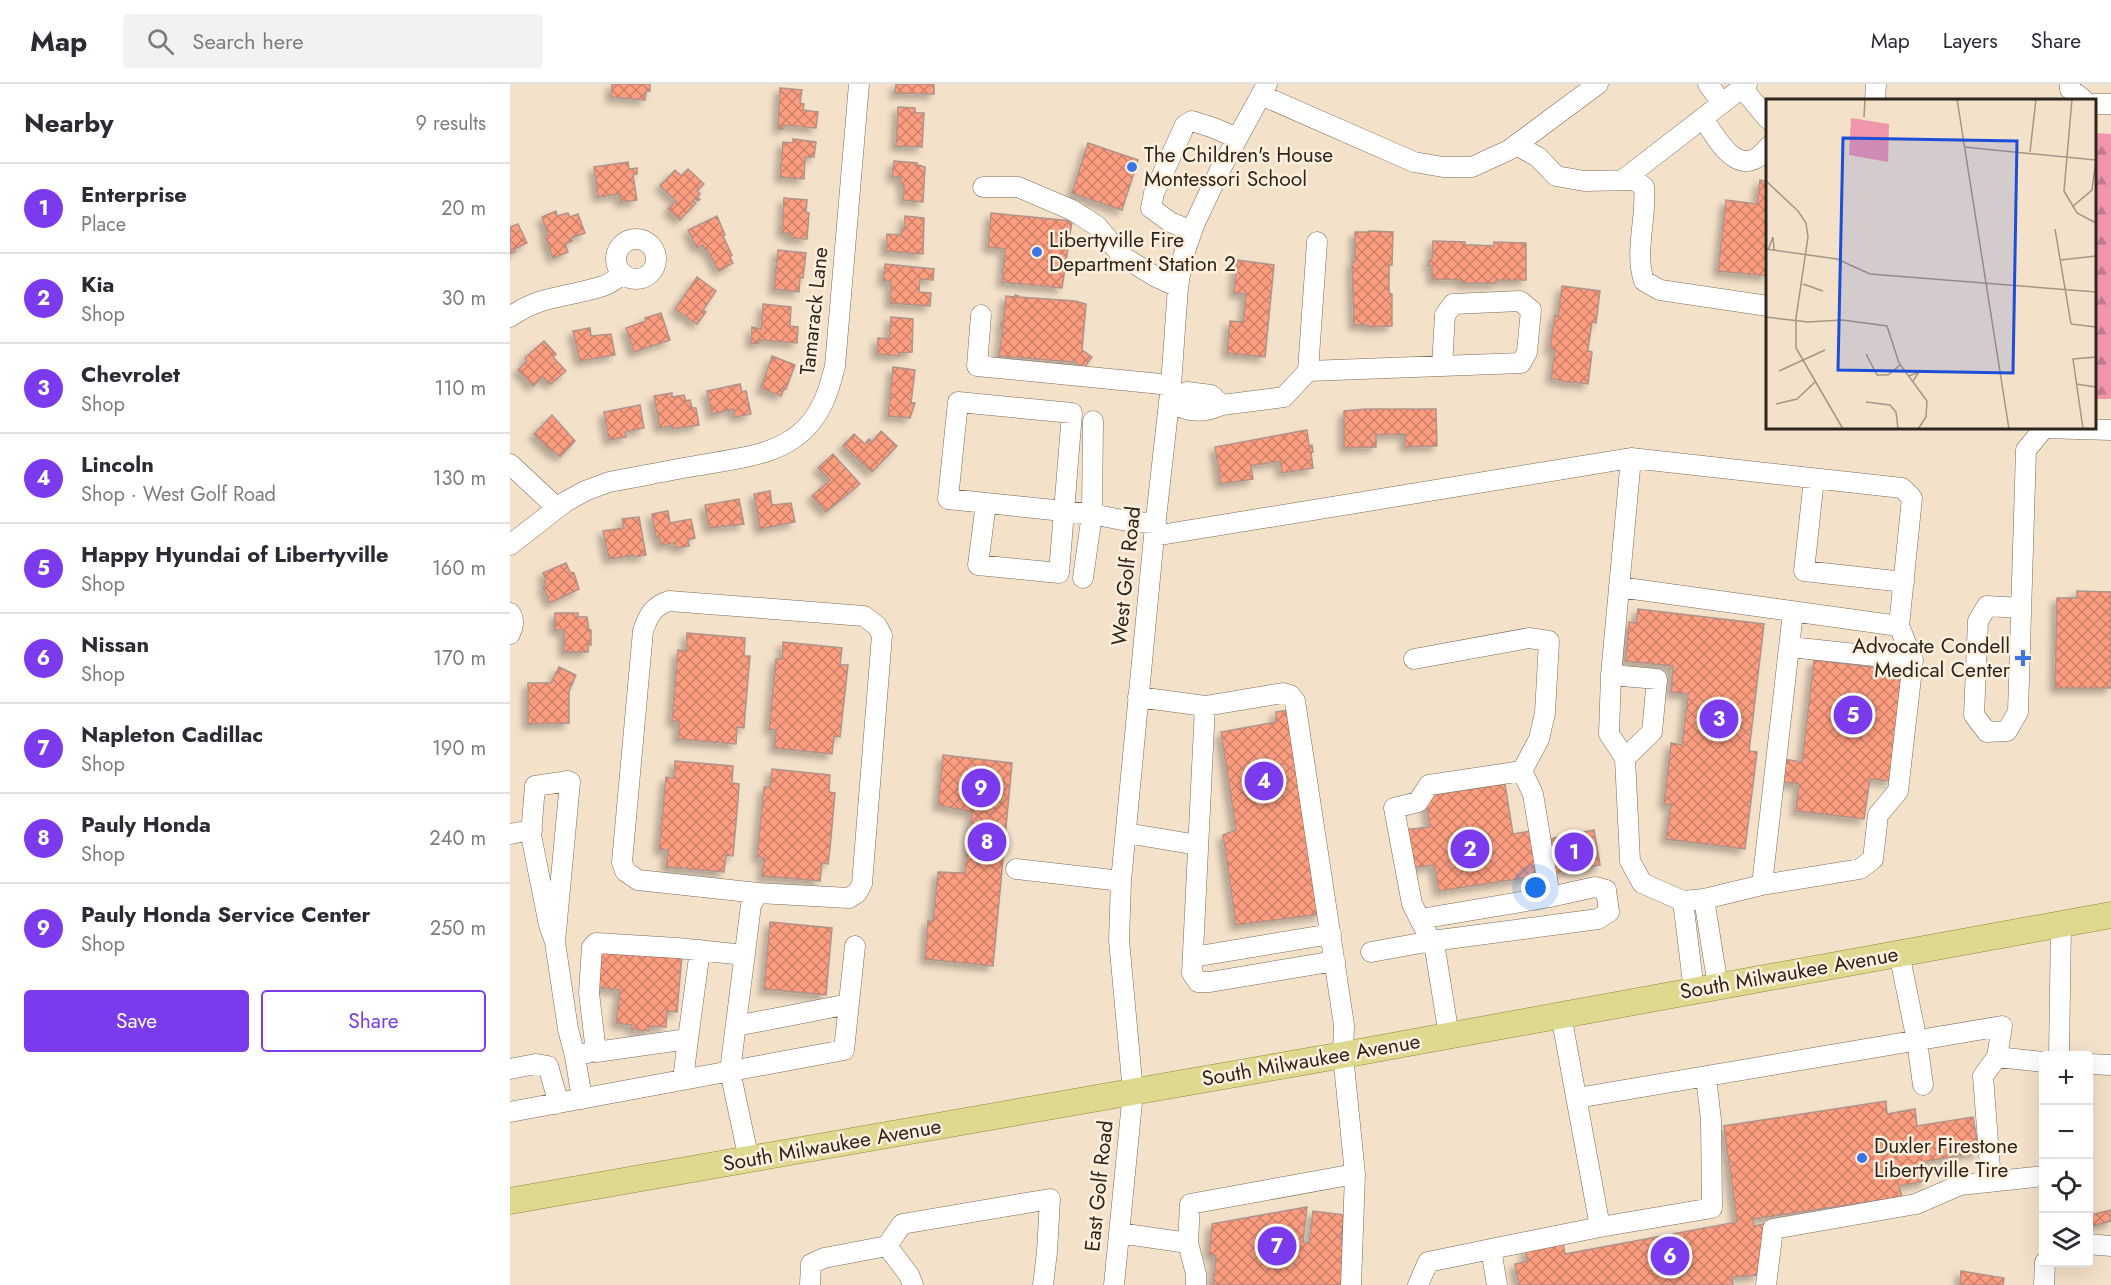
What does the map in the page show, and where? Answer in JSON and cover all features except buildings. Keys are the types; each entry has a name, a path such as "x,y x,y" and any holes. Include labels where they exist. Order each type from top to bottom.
{"main road":[{"name":"South Milwaukee Avenue","path":"510,1201 1343,1055 2111,915"}],"street":[{"name":"Tamarack Lane","path":"510,545 557,508 585,491 609,482 759,454 784,444 805,429 819,411 828,393 835,366 859,84"},
{"path":"1264,89 1414,162 1443,167 1472,167 1509,150 1598,84"},
{"path":"1708,84 1722,103"},
{"path":"1875,99 1876,84"},
{"path":"2070,84 2070,89 2083,99"},
{"path":"1624,179 1744,86 1766,118"},
{"name":"West Golf Road","path":"1133,1092 1119,940 1121,881 1170,394 1178,287 1183,257 1192,231 1220,170 1264,89"},
{"path":"1703,118 1726,153 1738,160 1755,159 1766,148"},
{"path":"1192,231 1170,222 1151,208 1154,193 1185,126 1192,122 1237,138"},
{"path":"1516,145 1538,157 1556,176 1584,182 1635,180 1644,187 1646,204 1639,267 1644,280 1660,290 1766,306"},
{"path":"983,187 1018,187 1072,210 1097,226 1122,256 1156,277 1178,287"},
{"path":"981,315 977,366 1170,394 1186,411 1209,410 1222,405 1284,397 1308,371 1317,242"},
{"path":"510,317 522,308 565,294 605,286 623,274"},
{"path":"1308,371 1442,366 1521,363 1527,352 1531,310 1520,301 1454,304 1445,315 1442,366"},
{"path":"986,503 978,565 1059,573 1065,511 1072,413 958,402 948,499 1065,511 1092,514 1132,522 1155,530 1630,458 1902,488 1912,498 1899,626 1913,660 1898,791 1878,815 1873,859 1860,869 1683,901 1642,883 1630,861 1625,758 1609,734 1611,675 1630,458"},
{"path":"1083,578 1092,514 1093,421"},
{"path":"2021,608 1987,606 1978,621 1974,715 1987,732 2007,731 2018,712 2026,450 2043,429"},
{"path":"2078,429 2111,430"},
{"path":"510,464 557,508"},
{"path":"1814,479 1804,571 1904,582"},
{"path":"1619,587 1899,626"},
{"path":"669,601 864,616 877,626 882,635 862,884 857,893 849,898 758,892 638,880 625,871 622,861 643,631 648,617 655,608 669,601"},
{"path":"1762,885 1793,612"},
{"path":"510,613 513,628 510,634"},
{"path":"1414,659 1529,638 1549,640 1545,712 1539,740 1522,771"},
{"path":"1790,647 1913,660"},
{"path":"1611,675 1657,679 1652,732 1625,758"},
{"path":"1138,697 1205,706 1283,693 1290,695 1295,701 1344,1024 1343,1055 1355,1174 1351,1285"},
{"path":"1205,706 1193,965 1198,982 1210,982 1335,961"},
{"path":"1522,771 1533,794 1550,897"},
{"path":"1449,1036 1436,949 1412,904 1394,808 1418,802 1429,785 1522,771"},
{"path":"555,942 570,782 568,781 535,786 532,830 549,925 555,942 568,1029 582,1099"},
{"path":"510,834 532,830"},
{"path":"1126,833 1198,845"},
{"path":"1016,868 1121,881"},
{"path":"1371,952 1432,941 1598,918 1609,912 1606,890 1595,887 1420,919"},
{"path":"748,1160 730,1071 751,905 758,892"},
{"path":"1704,899 1706,988"},
{"path":"1683,901 1706,988"},
{"path":"2059,1051 2061,924"},
{"path":"1193,965 1331,934"},
{"path":"596,1052 590,993 592,947 596,943 745,955"},
{"path":"510,1112 844,1050 855,946"},
{"path":"683,1080 700,950"},
{"path":"1899,953 1917,1041 1923,1085"},
{"path":"736,1026 849,1004"},
{"path":"1561,1015 1600,1227"},
{"path":"1577,1098 2001,1026 1997,1057 1983,1076 1991,1181"},
{"path":"575,1056 688,1039"},
{"path":"1997,1057 2039,1062"},
{"path":"510,1069 536,1064 548,1066 556,1094 555,1104"},
{"path":"2093,1064 2111,1065"},
{"path":"1418,1285 1428,1262 1600,1227 1712,1208 1712,1120 1706,1077"},
{"name":"East Golf Road","path":"1114,1285 1133,1092"},
{"path":"1196,1285 1196,1274 1188,1243 1190,1204 1355,1174"},
{"path":"1766,1285 1773,1229 1916,1204 1960,1185 2039,1176"},
{"path":"810,1285 811,1264 824,1258 886,1246 902,1224 1050,1199 1043,1285"},
{"path":"1119,1233 1188,1243"},
{"path":"2093,1244 2111,1246"},
{"path":"886,1246 909,1275 913,1285"},
{"path":"1491,1249 1497,1285"},
{"path":"2044,1285 2045,1267"}],"green space":[{"path":"2096,133 2111,134 2111,399 2096,399"}],"place":[{"name":"The Children's House Montessori School","path":"1132,167"},
{"name":"Libertyville Fire Department Station 2","path":"1037,252"},
{"name":"Advocate Condell Medical Center","path":"2023,658"},
{"name":"Happy Hyundai of Libertyville","path":"1853,715"},
{"name":"Chevrolet","path":"1719,719"},
{"name":"Lincoln","path":"1264,781"},
{"name":"Pauly Honda Service Center","path":"981,788"},
{"name":"Pauly Honda","path":"987,842"},
{"name":"Kia","path":"1470,849"},
{"name":"Enterprise","path":"1574,852"},
{"name":"Duxler Firestone Libertyville Tire","path":"1862,1158"},
{"name":"Napleton Cadillac","path":"1277,1246"},
{"name":"Nissan","path":"1670,1256"}]}
